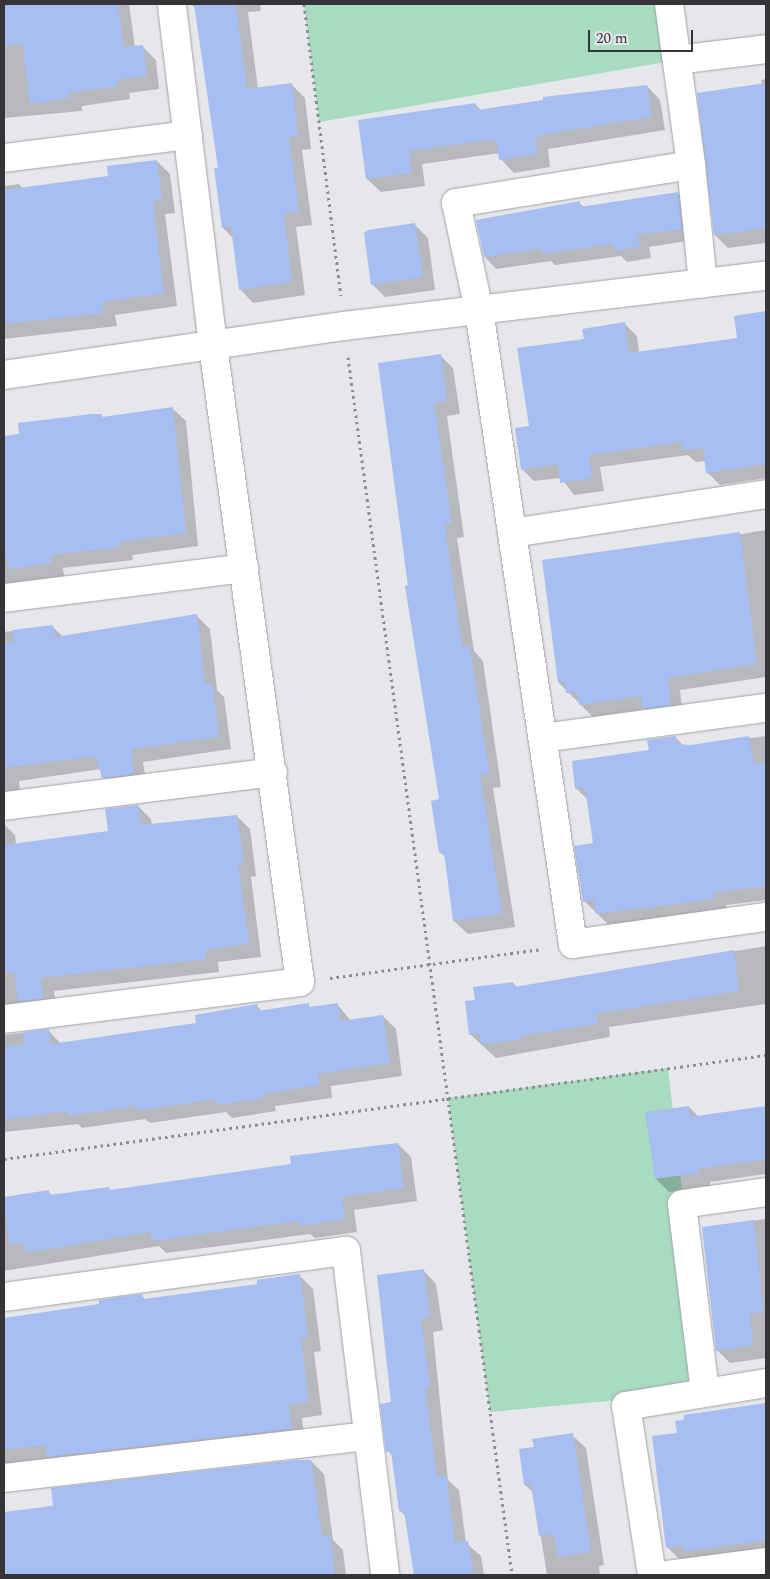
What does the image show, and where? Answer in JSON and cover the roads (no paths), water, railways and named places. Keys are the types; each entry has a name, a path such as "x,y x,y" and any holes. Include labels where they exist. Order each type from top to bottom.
{"street":[{"path":"4,1019 300,982 214,345 172,4"},
{"path":"669,4 691,165 703,283"},
{"path":"677,60 766,49"},
{"path":"4,158 188,135"},
{"path":"691,165 456,203 479,310 573,944 766,917"},
{"path":"4,375 344,326 766,276"},
{"path":"512,532 766,494"},
{"path":"4,598 244,568"},
{"path":"543,738 766,708"},
{"path":"4,806 273,772"},
{"path":"705,1392 682,1204 766,1192"},
{"path":"4,1297 346,1251 385,1575"},
{"path":"652,1575 626,1406 705,1392 766,1384"},
{"path":"4,1478 368,1436"},
{"path":"666,1575 766,1562"}]}
